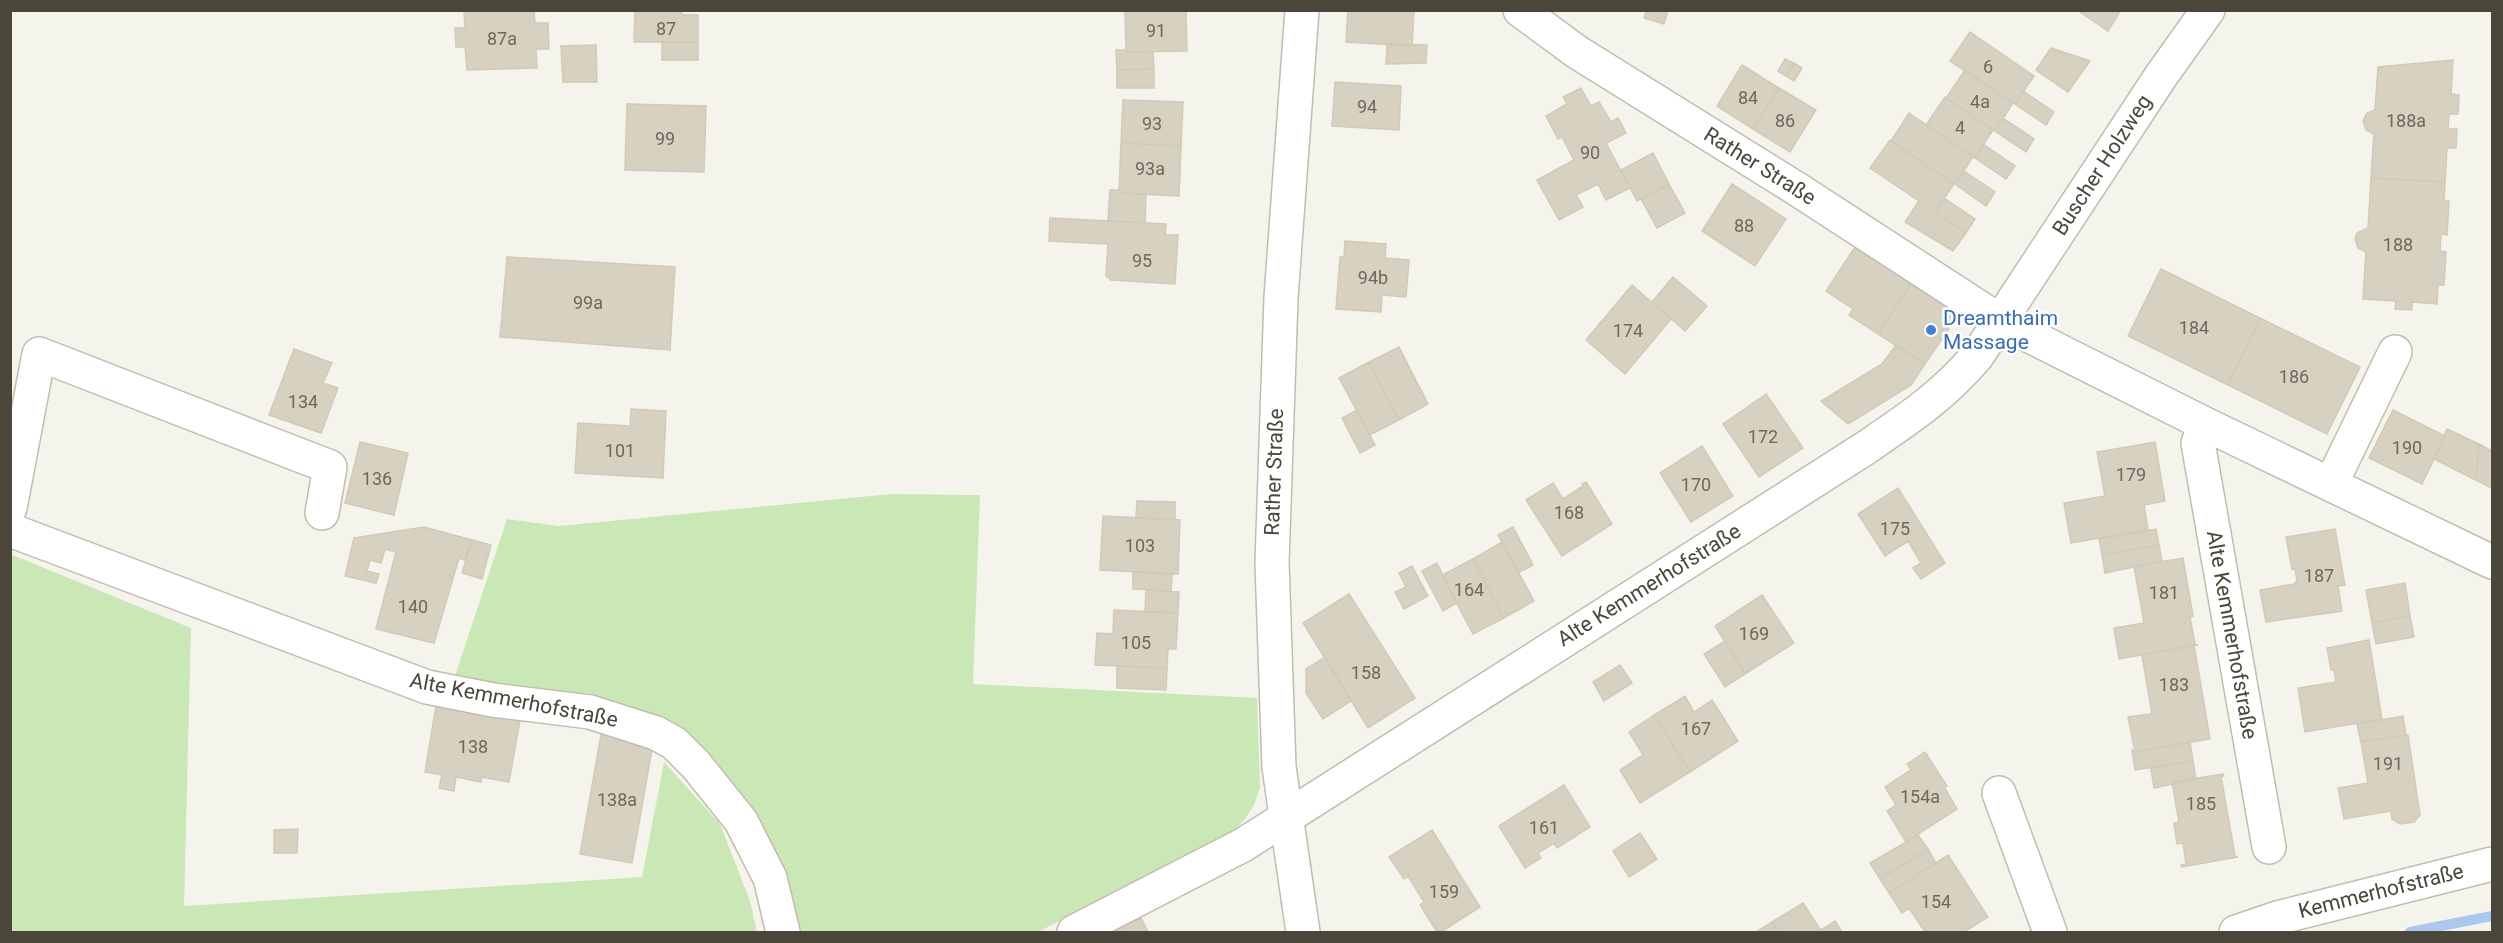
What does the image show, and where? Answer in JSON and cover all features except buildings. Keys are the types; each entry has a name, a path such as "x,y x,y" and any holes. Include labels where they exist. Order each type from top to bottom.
{"street":[{"name":"Rather Straße","path":"1302,10 1281,298 1273,490 1274,677 1279,767 1303,933"},
{"name":"Rather Straße","path":"1520,10 1577,52 1788,183 2000,321"},
{"name":"Buscher Holzweg","path":"2000,321 2161,76 2208,10"},
{"name":"Alte Kemmerhofstraße","path":"1074,933 1243,845 1912,417 1955,381 1977,356 2000,321"},
{"path":"2000,321 2205,424 2493,562"},
{"path":"2331,484 2395,352"},
{"path":"10,507 39,354 330,467 322,513"},
{"name":"Alte Kemmerhofstraße","path":"2205,424 2198,444 2270,847"},
{"name":"Alte Kemmerhofstraße","path":"10,530 427,687 492,700 590,712 656,733 674,743 696,765 741,821 770,878 783,933"},
{"path":"1999,793 2050,933"},
{"name":"Kemmerhofstraße","path":"2236,933 2277,918 2435,890 2493,864"}],"green space":[{"path":"891,494 980,495 973,684 1257,698 1260,788 1254,805 1231,834 1038,932 791,932 657,717 621,703 591,695 454,679 507,519 559,526"},
{"path":"10,554 191,628 184,906 642,877 664,762 720,824 750,901 757,932 11,932"}],"waterway":[{"path":"2410,932 2492,916"}],"place":[{"name":"Dreamthaim Massage","path":"1931,330"}]}
